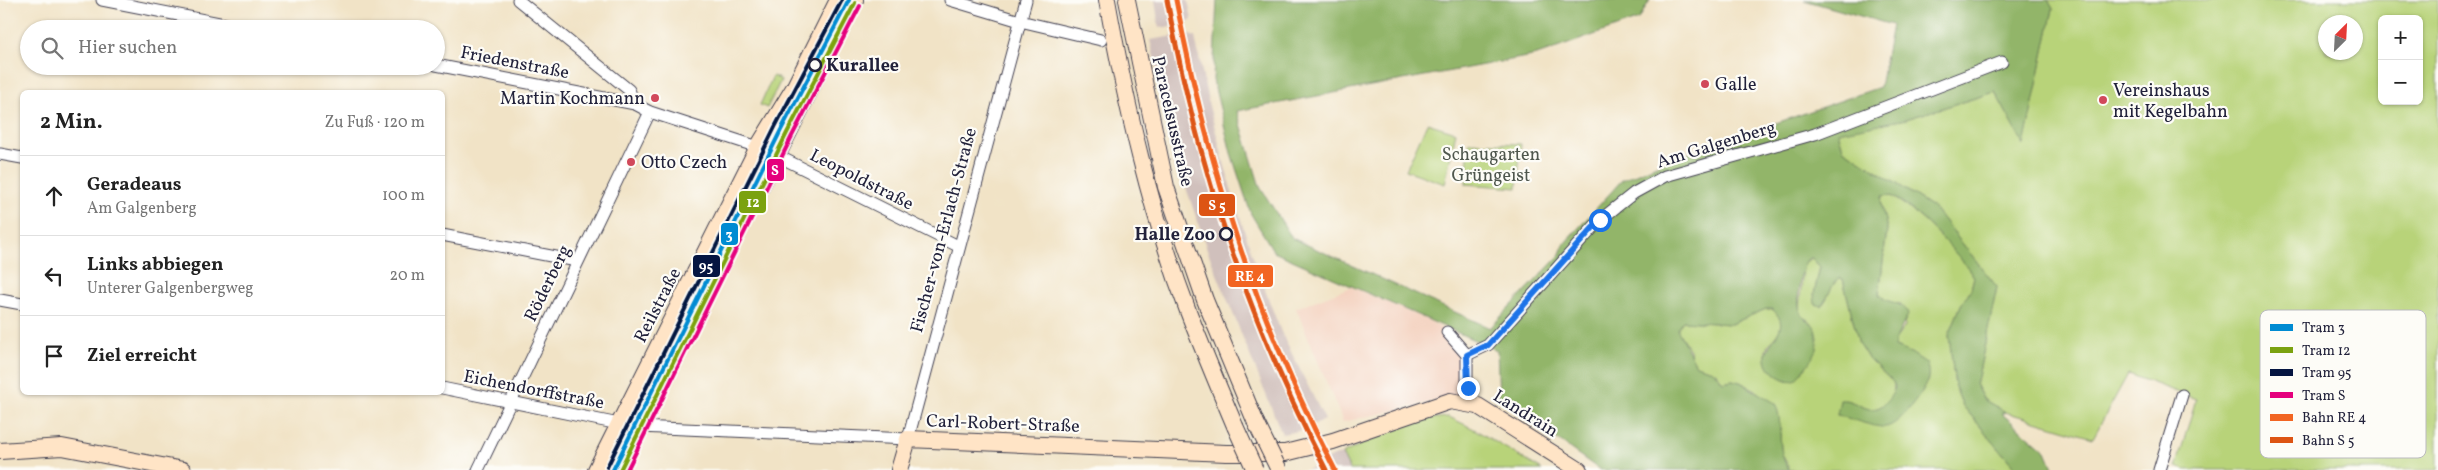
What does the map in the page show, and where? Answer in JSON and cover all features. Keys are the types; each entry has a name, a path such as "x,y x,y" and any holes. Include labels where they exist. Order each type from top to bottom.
{"street":[{"path":"102,0 204,20"},
{"path":"518,0 629,90 636,104"},
{"name":"Reilstraße","path":"596,470 758,147 794,88 838,0"},
{"path":"618,470 855,0"},
{"path":"950,0 1020,21 1107,35"},
{"name":"Fischer-von-Erlach-Straße","path":"899,470 1026,0"},
{"path":"1107,0 1107,35 1116,51 1136,139 1161,228 1188,310 1255,470"},
{"name":"Paracelsusstraße","path":"1126,0 1166,187 1205,300 1256,423 1279,470"},
{"name":"Am Galgenberg","path":"1467,355 1488,345 1600,220 1634,193 1665,176 1815,134 2002,62"},
{"name":"Friedenstraße","path":"445,67 636,104 650,112 758,147"},
{"name":"Röderberg","path":"478,470 650,112"},
{"path":"0,154 20,158"},
{"name":"Leopoldstraße","path":"778,156 958,246"},
{"path":"445,236 577,262"},
{"path":"0,300 20,304"},
{"path":"1447,332 1467,355 1467,403"},
{"name":"Eichendorffstraße","path":"445,389 619,424"},
{"path":"2159,470 2182,395"},
{"name":"Landrain","path":"1363,431 1450,401 1467,403 1478,406 1580,470"},
{"name":"Carl-Robert-Straße","path":"639,427 1218,453 1285,453 1302,450 1363,431"},
{"path":"0,450 62,446 183,470"}],"shaded area":[{"path":"1155,0 1188,0 1192,20 1185,24 1159,28"},
{"path":"1187,34 1195,37 1209,106 1234,200 1259,274 1281,332 1325,420 1299,431 1282,434 1208,252 1180,170 1150,40"},
{"path":"1351,287 1433,323 1446,332 1460,358 1467,397 1449,398 1343,422 1296,308"},
{"path":"1342,454 1350,470 1307,470 1334,456"}],"green space":[{"path":"1217,0 1650,0 1639,19 1537,55 1237,111 1260,187 1292,238 1490,328 1559,256 1564,244 1622,180 1661,163 1880,87 1892,25 1804,0 2048,0 2053,9 2024,145 1995,92 1906,119 1838,132 1843,149 1934,208 1997,287 1976,386 1984,400 2006,412 2002,414 2046,451 2054,470 2017,470 1963,406 1955,387 1949,335 1961,305 1971,289 1974,277 1960,258 1937,233 1902,202 1886,195 1882,196 1881,203 1887,229 1879,294 1887,300 1899,304 1906,310 1908,315 1895,340 1895,347 1911,353 1926,363 1928,372 1926,384 1905,414 1892,425 1886,427 1837,415 1840,400 1850,401 1866,408 1876,408 1888,400 1895,387 1893,382 1868,358 1859,344 1843,279 1840,278 1834,283 1821,306 1815,304 1814,294 1820,267 1812,258 1809,258 1803,270 1799,286 1799,303 1802,316 1814,326 1818,347 1807,366 1794,380 1780,377 1767,363 1768,349 1781,324 1779,317 1772,309 1766,309 1731,324 1683,321 1677,329 1696,365 1713,370 1723,382 1732,380 1740,382 1775,403 1778,411 1782,455 1790,470 1600,470 1499,398 1497,350 1274,252 1251,214 1231,153 1213,80"},
{"path":"2048,0 2438,0 2438,470 2186,470 2176,467 2196,399 2128,374 2093,438 2005,412 1984,400 1976,386 1997,287 1934,208 1843,149 1838,131 1906,119 1995,92 2024,144 2053,9"},
{"path":"773,76 781,80 767,108 760,105"},
{"path":"1427,123 1456,132 1445,184 1406,170"},
{"name":"Schaugarten Grüngeist","path":"1469,142 1521,144 1517,188 1466,184"},
{"path":"1887,195 1896,199 1921,218 1959,257 1974,277 1971,289 1961,305 1949,335 1955,387 1963,406 2017,470 1790,470 1781,452 1780,427 1756,390 1732,380 1723,382 1716,372 1692,362 1690,350 1678,332 1678,326 1683,321 1731,324 1766,309 1772,309 1781,322 1781,327 1768,346 1766,355 1771,370 1787,381 1817,349 1815,329 1811,322 1803,317 1799,308 1803,268 1805,262 1812,258 1820,267 1814,294 1821,306 1837,279 1840,277 1843,279 1859,344 1868,358 1893,382 1894,387 1891,397 1878,408 1867,409 1845,400 1837,415 1850,418 1907,411 1928,380 1911,353 1895,347 1895,340 1905,326 1901,304 1888,302 1879,294 1887,229 1881,204 1882,196"},
{"path":"1449,417 1474,429 1542,470 1350,470 1342,454 1422,419"}],"tram line":[{"name":"95","path":"607,467 775,127 842,0"},
{"name":"3","path":"613,470 781,130 849,0"},
{"name":"12","path":"620,470 787,133 855,3"},
{"name":"S","path":"627,470 792,136 860,6"}],"transit line":[{"path":"1167,0 1194,124 1228,241 1272,355 1326,470"},
{"path":"1176,0 1204,124 1238,241 1281,355 1335,470"}],"place":[{"name":"Kurallee","path":"815,65"},
{"name":"Galle","path":"1705,84"},
{"name":"Martin Kochmann","path":"655,98"},
{"name":"Vereinshaus mit Kegelbahn","path":"2103,100"},
{"name":"Otto Czech","path":"631,162"},
{"name":"Halle Zoo","path":"1226,234"}],"route":[{"path":"1468,388 1467,355 1488,345 1600,220"}]}
